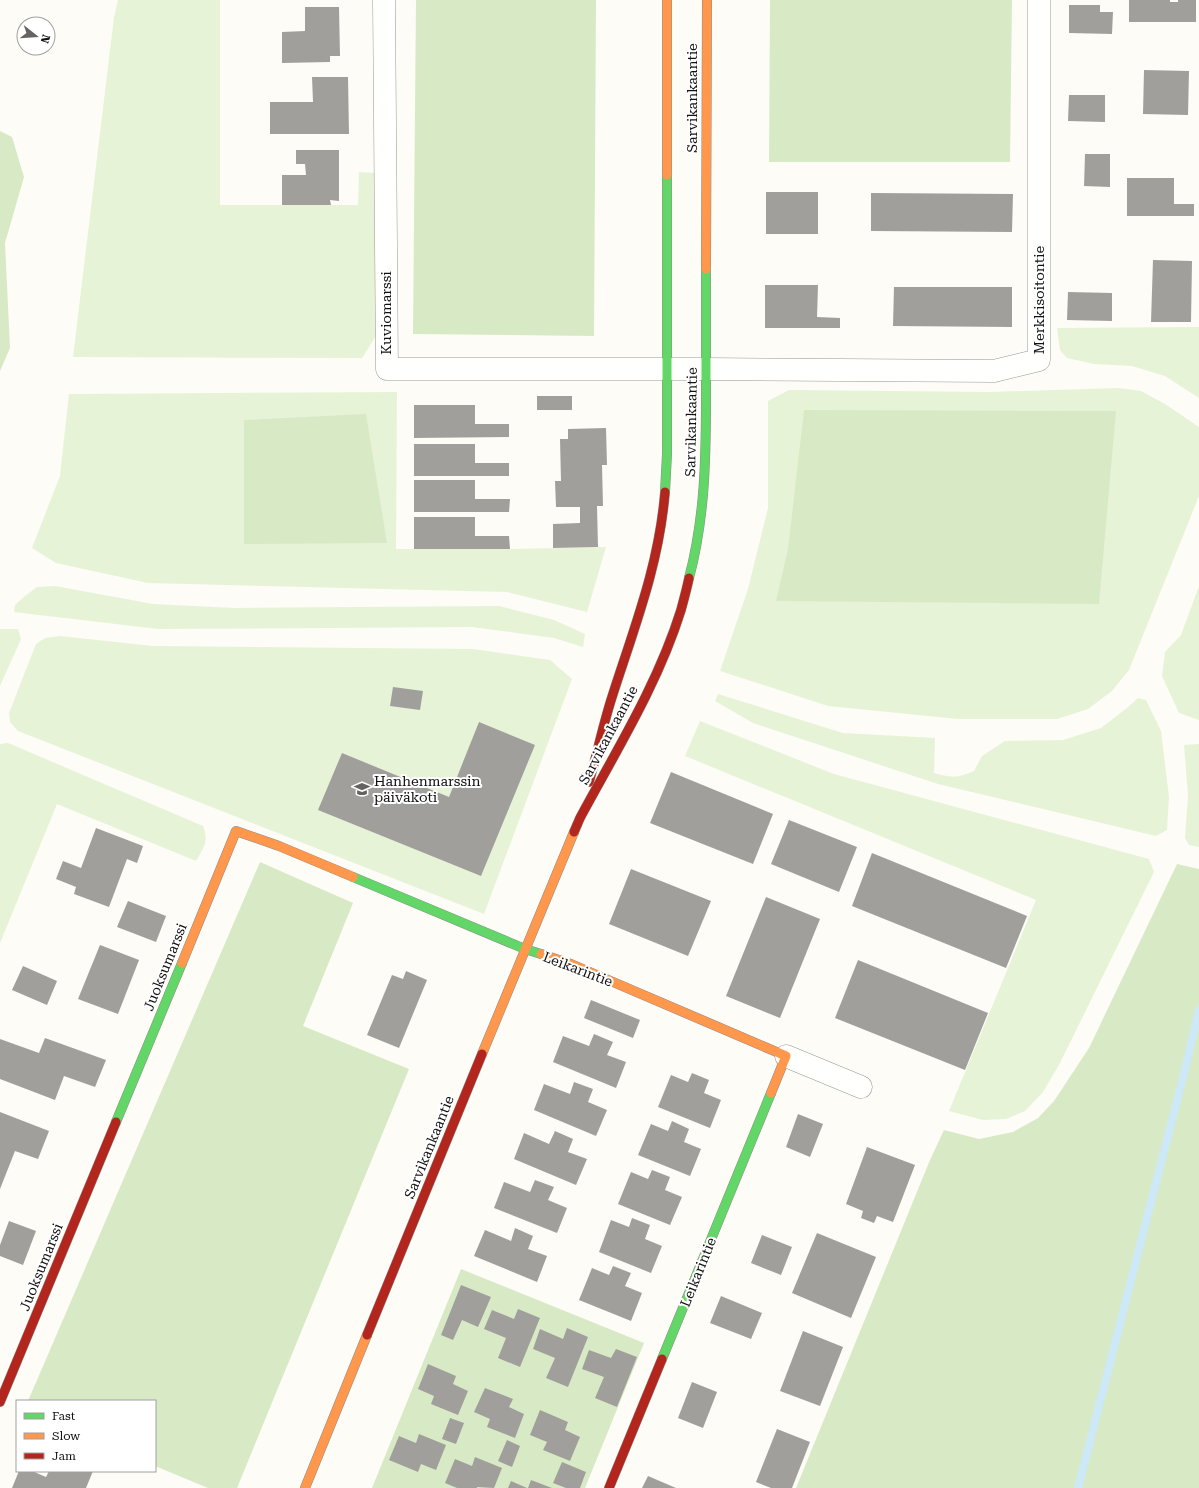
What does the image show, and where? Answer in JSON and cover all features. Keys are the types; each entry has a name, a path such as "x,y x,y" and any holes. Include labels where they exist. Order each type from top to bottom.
{"street":[{"name":"Kuviomarssi","path":"384,0 387,370 667,369"},
{"name":"Sarvikankaantie","path":"580,818 612,698 631,645 645,599 657,551 664,503 667,454 667,0"},
{"name":"Sarvikankaantie","path":"305,1488 580,818 639,709 663,658 680,610 694,560 702,512 706,460 707,0"},
{"name":"Merkkisoitontie","path":"706,369 994,371 1040,360 1039,0"},
{"path":"667,369 706,369"},
{"name":"Juoksumarssi","path":"0,1402 236,831 279,846 525,949"},
{"name":"Leikarintie","path":"525,949 571,964 861,1087"},
{"name":"Leikarintie","path":"609,1488 786,1056"}],"green space":[{"path":"118,0 220,0 220,205 358,205 359,172 375,173 376,336 362,358 73,357 114,17"},
{"path":"416,0 596,0 594,336 413,334"},
{"path":"770,0 1012,0 1010,162 769,162"},
{"path":"0,131 12,137 24,177 5,243 10,348 0,371"},
{"path":"1199,327 1199,398 1165,376 1132,366 1094,364 1067,358 1060,350 1057,328"},
{"path":"1118,388 1141,391 1165,404 1199,427 1199,496 1129,670 1112,691 1088,709 1057,719 958,719 828,706 720,671 748,589 768,508 768,401 789,390 989,392"},
{"path":"397,392 396,549 606,547 587,612 507,592 148,583 56,563 32,548 60,476 69,394"},
{"path":"804,410 1116,411 1099,604 776,601 788,549"},
{"path":"366,414 387,543 244,544 244,420"},
{"path":"55,586 153,604 235,608 499,606 554,620 585,634 583,647 554,638 472,627 158,629 14,612 15,605 37,587"},
{"path":"1199,586 1199,720 1179,713 1162,676 1165,652 1181,635"},
{"path":"0,629 18,629 21,639 0,686"},
{"name":"Hanhenmarssin päiväkoti","path":"60,636 153,646 473,649 550,660 572,679 484,914 18,731 10,722 9,713 36,644 45,638"},
{"path":"718,694 843,733 935,738 934,773 945,776 963,775 974,771 982,756 1005,741 1063,740 1101,728 1138,698 1146,700 1161,731 1169,797 1167,830 1156,836 938,784 753,723 715,701"},
{"path":"700,721 834,774 1149,859 1154,872 1060,1063 1043,1092 1025,1111 1006,1119 983,1120 949,1111 1036,900 685,756"},
{"path":"8,743 203,826 206,840 196,861 57,804 0,943 0,744"},
{"path":"1199,744 1199,847 1189,845 1185,838 1188,795 1184,745"},
{"path":"260,862 353,903 303,1026 409,1069 237,1488 208,1488 156,1466 156,1400 28,1400"},
{"path":"1177,864 1199,869 1199,1488 796,1488 930,1160 944,1130 979,1139 1013,1132 1038,1118 1054,1101 1089,1048"},
{"path":"461,1269 644,1343 585,1488 372,1488"}],"building":[{"path":"1129,0 1170,0 1170,2 1178,2 1178,0 1196,0 1196,22 1129,22"},
{"path":"1069,5 1100,5 1100,12 1113,12 1112,34 1069,33"},
{"path":"305,7 339,7 340,56 330,56 330,62 282,63 282,32 305,31"},
{"path":"1144,70 1189,71 1188,115 1143,114"},
{"path":"312,77 348,77 349,134 270,134 270,102 313,102"},
{"path":"1069,95 1105,95 1105,122 1068,121"},
{"path":"296,150 339,150 339,201 330,200 331,205 282,205 282,175 306,175 305,164 296,164"},
{"path":"1085,154 1110,154 1110,187 1084,186"},
{"path":"1127,178 1174,178 1174,204 1194,204 1194,216 1127,216"},
{"path":"766,192 818,192 818,234 766,234"},
{"path":"871,193 1013,194 1012,232 871,231"},
{"path":"1153,260 1192,261 1191,322 1151,322"},
{"path":"765,285 818,285 817,317 840,318 840,328 765,328"},
{"path":"894,287 1012,287 1012,327 893,326"},
{"path":"1068,292 1112,293 1112,321 1067,320"},
{"path":"537,396 572,396 572,410 537,410"},
{"path":"414,405 475,405 475,424 509,424 509,437 414,438"},
{"path":"606,428 607,465 602,465 603,506 597,506 598,547 553,548 553,524 580,523 580,507 556,507 555,481 561,481 560,439 568,439 568,429"},
{"path":"414,444 475,444 475,463 509,463 509,476 414,476"},
{"path":"414,480 475,480 475,499 510,499 509,512 414,512"},
{"path":"414,517 475,517 475,536 509,536 510,549 414,549"},
{"path":"393,687 423,691 420,710 390,706"},
{"path":"479,722 535,745 481,876 318,810 342,753 449,797"},
{"path":"671,772 773,814 753,864 650,823"},
{"path":"789,820 857,847 839,892 771,864"},
{"path":"96,828 143,846 137,863 127,859 109,907 74,894 76,887 56,879 63,861 81,868"},
{"path":"872,853 1027,916 1006,968 852,906"},
{"path":"631,869 711,901 688,956 609,924"},
{"path":"766,897 820,919 780,1018 726,996"},
{"path":"128,901 166,916 156,942 117,927"},
{"path":"100,945 139,960 118,1014 78,999"},
{"path":"858,960 988,1013 965,1070 835,1018"},
{"path":"23,966 57,981 47,1005 12,990"},
{"path":"406,971 427,980 399,1048 367,1035 392,975 403,979"},
{"path":"591,1000 640,1020 633,1038 584,1018"},
{"path":"594,1034 613,1042 607,1055 626,1062 616,1088 553,1062 563,1036 589,1046"},
{"path":"45,1038 106,1060 95,1087 64,1076 55,1100 0,1079 0,1039 39,1053"},
{"path":"692,1073 709,1080 704,1093 721,1100 710,1128 658,1107 671,1075 688,1082"},
{"path":"574,1082 593,1089 588,1102 607,1110 596,1136 534,1110 544,1084 570,1094"},
{"path":"0,1112 49,1131 38,1159 15,1151 0,1189"},
{"path":"798,1114 823,1124 810,1157 786,1147"},
{"path":"672,1121 689,1129 684,1142 701,1149 690,1176 638,1155 651,1124 668,1131"},
{"path":"555,1131 573,1139 568,1152 587,1159 576,1185 514,1159 524,1133 549,1144"},
{"path":"867,1147 915,1165 893,1222 877,1216 874,1223 861,1218 863,1211 846,1204"},
{"path":"652,1170 670,1177 665,1190 682,1197 670,1225 618,1204 631,1172 648,1179"},
{"path":"535,1180 554,1187 548,1200 567,1208 557,1233 494,1208 504,1182 530,1192"},
{"path":"632,1218 650,1225 645,1239 662,1246 651,1273 599,1252 611,1220 629,1227"},
{"path":"9,1221 36,1231 23,1265 0,1256 0,1245"},
{"path":"515,1228 533,1236 528,1249 547,1256 537,1282 474,1256 485,1230 511,1241"},
{"path":"817,1233 876,1257 851,1318 792,1293"},
{"path":"762,1235 792,1247 781,1275 751,1263"},
{"path":"613,1266 631,1273 625,1286 642,1293 631,1321 579,1300 592,1268 609,1275"},
{"path":"461,1285 491,1297 478,1327 462,1320 453,1340 441,1335"},
{"path":"721,1296 762,1313 751,1339 710,1323"},
{"path":"518,1309 540,1318 520,1367 498,1358 506,1338 484,1329 492,1310 514,1319"},
{"path":"567,1328 588,1337 568,1387 546,1378 555,1358 533,1349 540,1329 563,1339"},
{"path":"803,1331 843,1347 820,1406 780,1391"},
{"path":"616,1349 637,1357 617,1407 595,1398 604,1377 582,1369 589,1350 611,1358"},
{"path":"428,1364 456,1376 453,1384 468,1391 458,1415 431,1404 434,1396 418,1389"},
{"path":"692,1382 717,1392 703,1428 678,1418"},
{"path":"485,1388 513,1399 509,1407 524,1414 515,1438 487,1427 490,1419 474,1412"},
{"path":"540,1410 568,1422 565,1430 580,1437 570,1461 543,1450 547,1442 530,1435"},
{"path":"450,1418 464,1423 456,1444 442,1439"},
{"path":"777,1429 810,1442 792,1488 771,1488 756,1482"},
{"path":"419,1434 446,1445 436,1470 421,1464 418,1472 389,1460 399,1436 416,1443"},
{"path":"507,1440 520,1446 512,1467 498,1461"},
{"path":"475,1457 502,1468 494,1488 457,1488 445,1483 455,1459 472,1466"},
{"path":"562,1462 586,1472 580,1488 566,1488 553,1483"},
{"path":"19,1472 34,1472 46,1477 48,1472 93,1472 86,1488 12,1488"},
{"path":"648,1476 676,1488 642,1488"},
{"path":"531,1480 552,1488 528,1488"},
{"path":"511,1481 527,1488 508,1488"}],"waterway":[{"path":"1078,1488 1199,1010"}],"traffic: fast":[{"path":"665,492 667,454 667,175"},
{"path":"689,578 698,533 704,488 706,420 706,269"},
{"path":"353,877 525,949 541,954"},
{"path":"116,1122 182,963"},
{"path":"662,1359 771,1093"}],"traffic: slow":[{"path":"667,0 667,175"},
{"path":"706,269 707,0"},
{"path":"182,963 236,831 279,846 353,877"},
{"path":"482,1054 574,832"},
{"path":"541,954 571,964 786,1056 771,1093"},
{"path":"305,1488 367,1335"}],"traffic: jam":[{"path":"589,782 609,708 637,621 651,571 662,519 665,492"},
{"path":"574,832 580,818 635,717 661,664 681,610 689,578"},
{"path":"367,1335 482,1054"},
{"path":"0,1402 116,1122"},
{"path":"609,1488 662,1359"}],"place":[{"name":"Hanhenmarssin päiväkoti","path":"362,789"}]}
